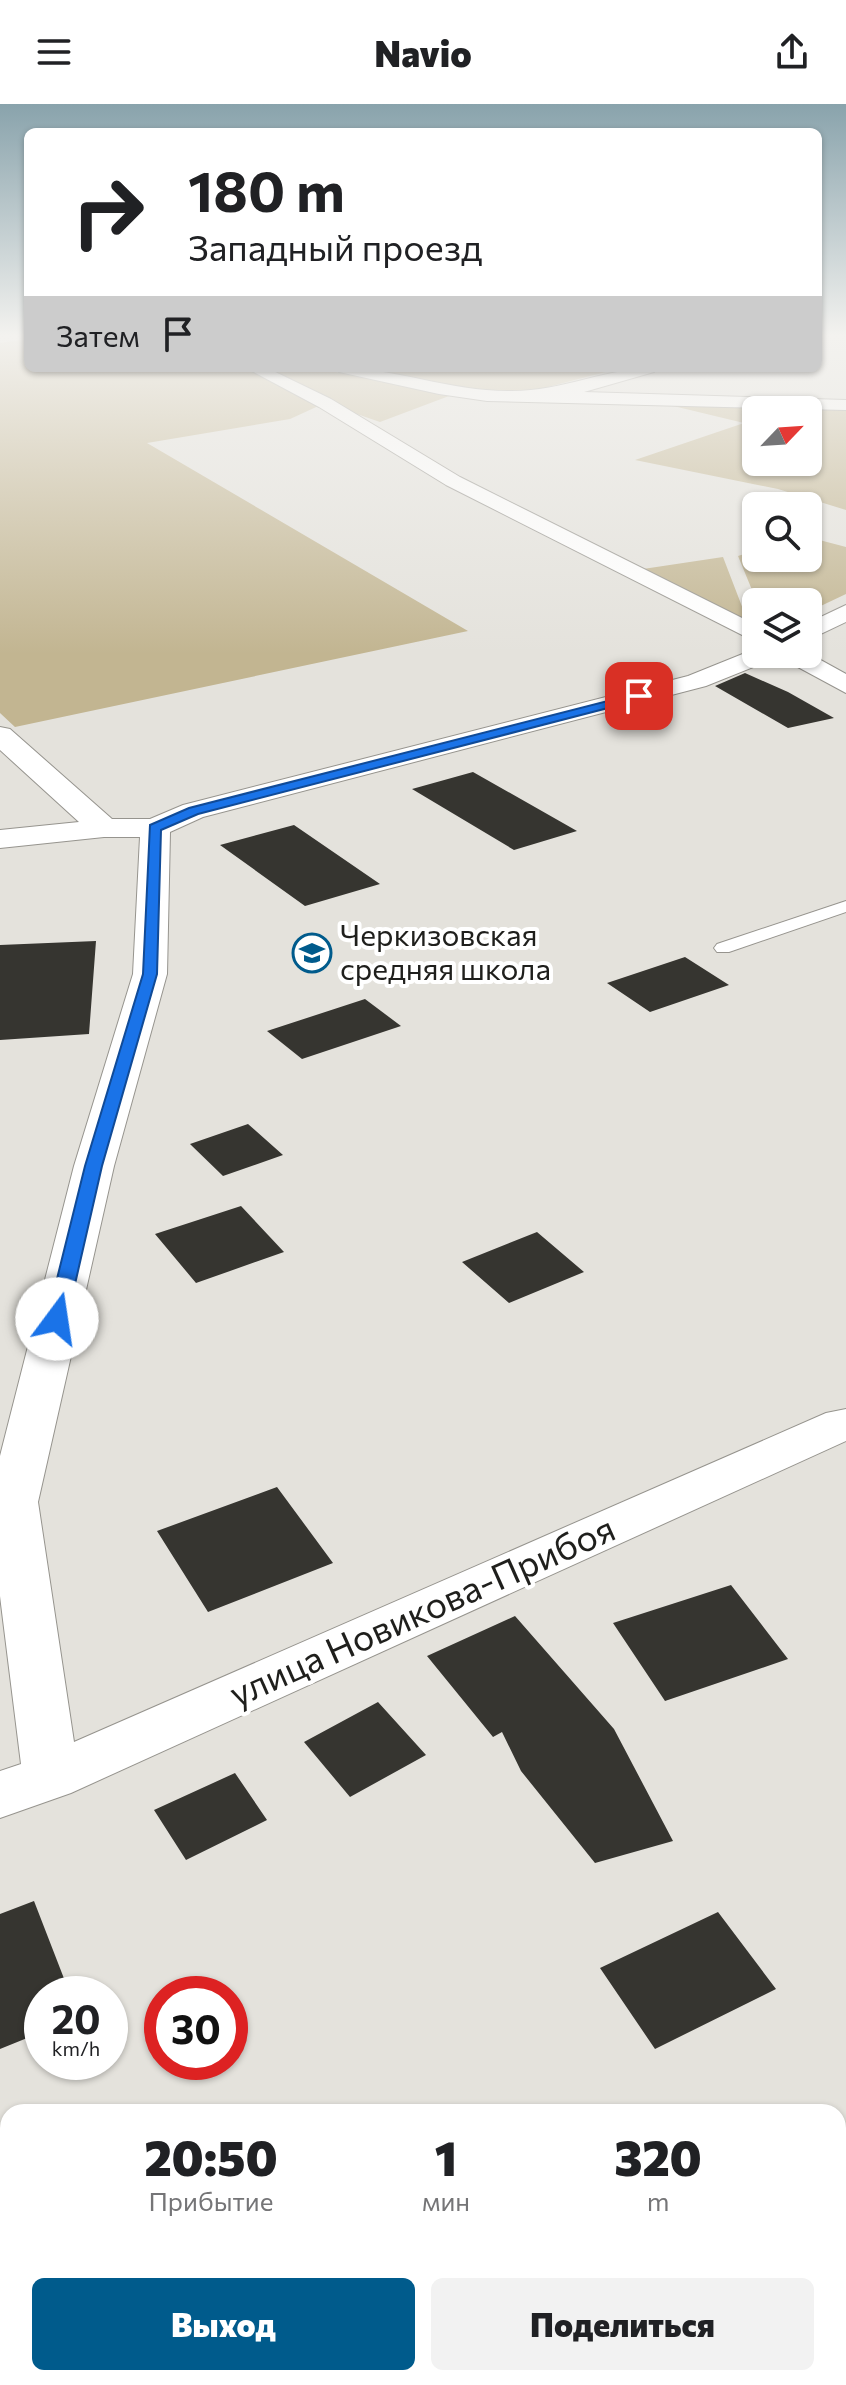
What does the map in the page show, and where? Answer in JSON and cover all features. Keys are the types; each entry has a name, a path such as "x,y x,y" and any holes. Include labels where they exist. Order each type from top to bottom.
{"street":[{"path":"387,440 453,481 742,628"},
{"path":"822,625 846,612"},
{"path":"0,839 104,828 155,828 193,811 697,681 742,663"},
{"path":"816,668 846,685"},
{"path":"0,735 104,828"},
{"path":"51,1777 13,1502 94,1166 150,974 155,828"},
{"name":"улица Новикова-Прибоя","path":"0,1795 51,1777 843,1424"}],"lane":[{"path":"723,948 846,906"}],"shaded area":[{"path":"0,440 162,440 147,443 468,631 15,727 0,713"},
{"path":"693,440 742,440 742,476 822,476 822,440 846,440 846,510 822,503 822,492 778,489 635,460"},
{"path":"822,541 846,547 846,594 822,605 822,588 751,588 745,572 822,572"},
{"path":"723,557 742,607 742,625 643,569"}],"building":[{"path":"745,673 788,692 834,718 788,728 715,686"},
{"path":"473,772 577,831 514,850 412,789"},
{"path":"294,825 380,884 305,906 220,845"},
{"path":"96,941 89,1034 0,1040 0,945"},
{"path":"685,957 729,985 650,1012 607,983"},
{"path":"365,999 401,1026 302,1059 267,1031"},
{"path":"248,1124 283,1155 223,1176 190,1144"},
{"path":"241,1206 284,1252 196,1283 155,1234"},
{"path":"537,1232 584,1272 509,1303 462,1262"},
{"path":"277,1487 333,1563 208,1612 157,1531"},
{"path":"731,1585 788,1659 665,1701 613,1623"},
{"path":"515,1616 614,1729 673,1841 595,1863 521,1771 502,1732 493,1737 427,1656"},
{"path":"378,1702 426,1755 350,1797 304,1742"},
{"path":"235,1773 267,1820 186,1860 154,1810"},
{"path":"34,1901 63,1976 24,1976 24,2039 0,2049 0,1914"},
{"path":"718,1912 776,1989 655,2049 600,1968"}],"place":[{"name":"Черкизовская средняя школа","path":"312,953"}],"route":[{"path":"57,1319 94,1166 150,974 155,828 193,811 639,696"}]}
